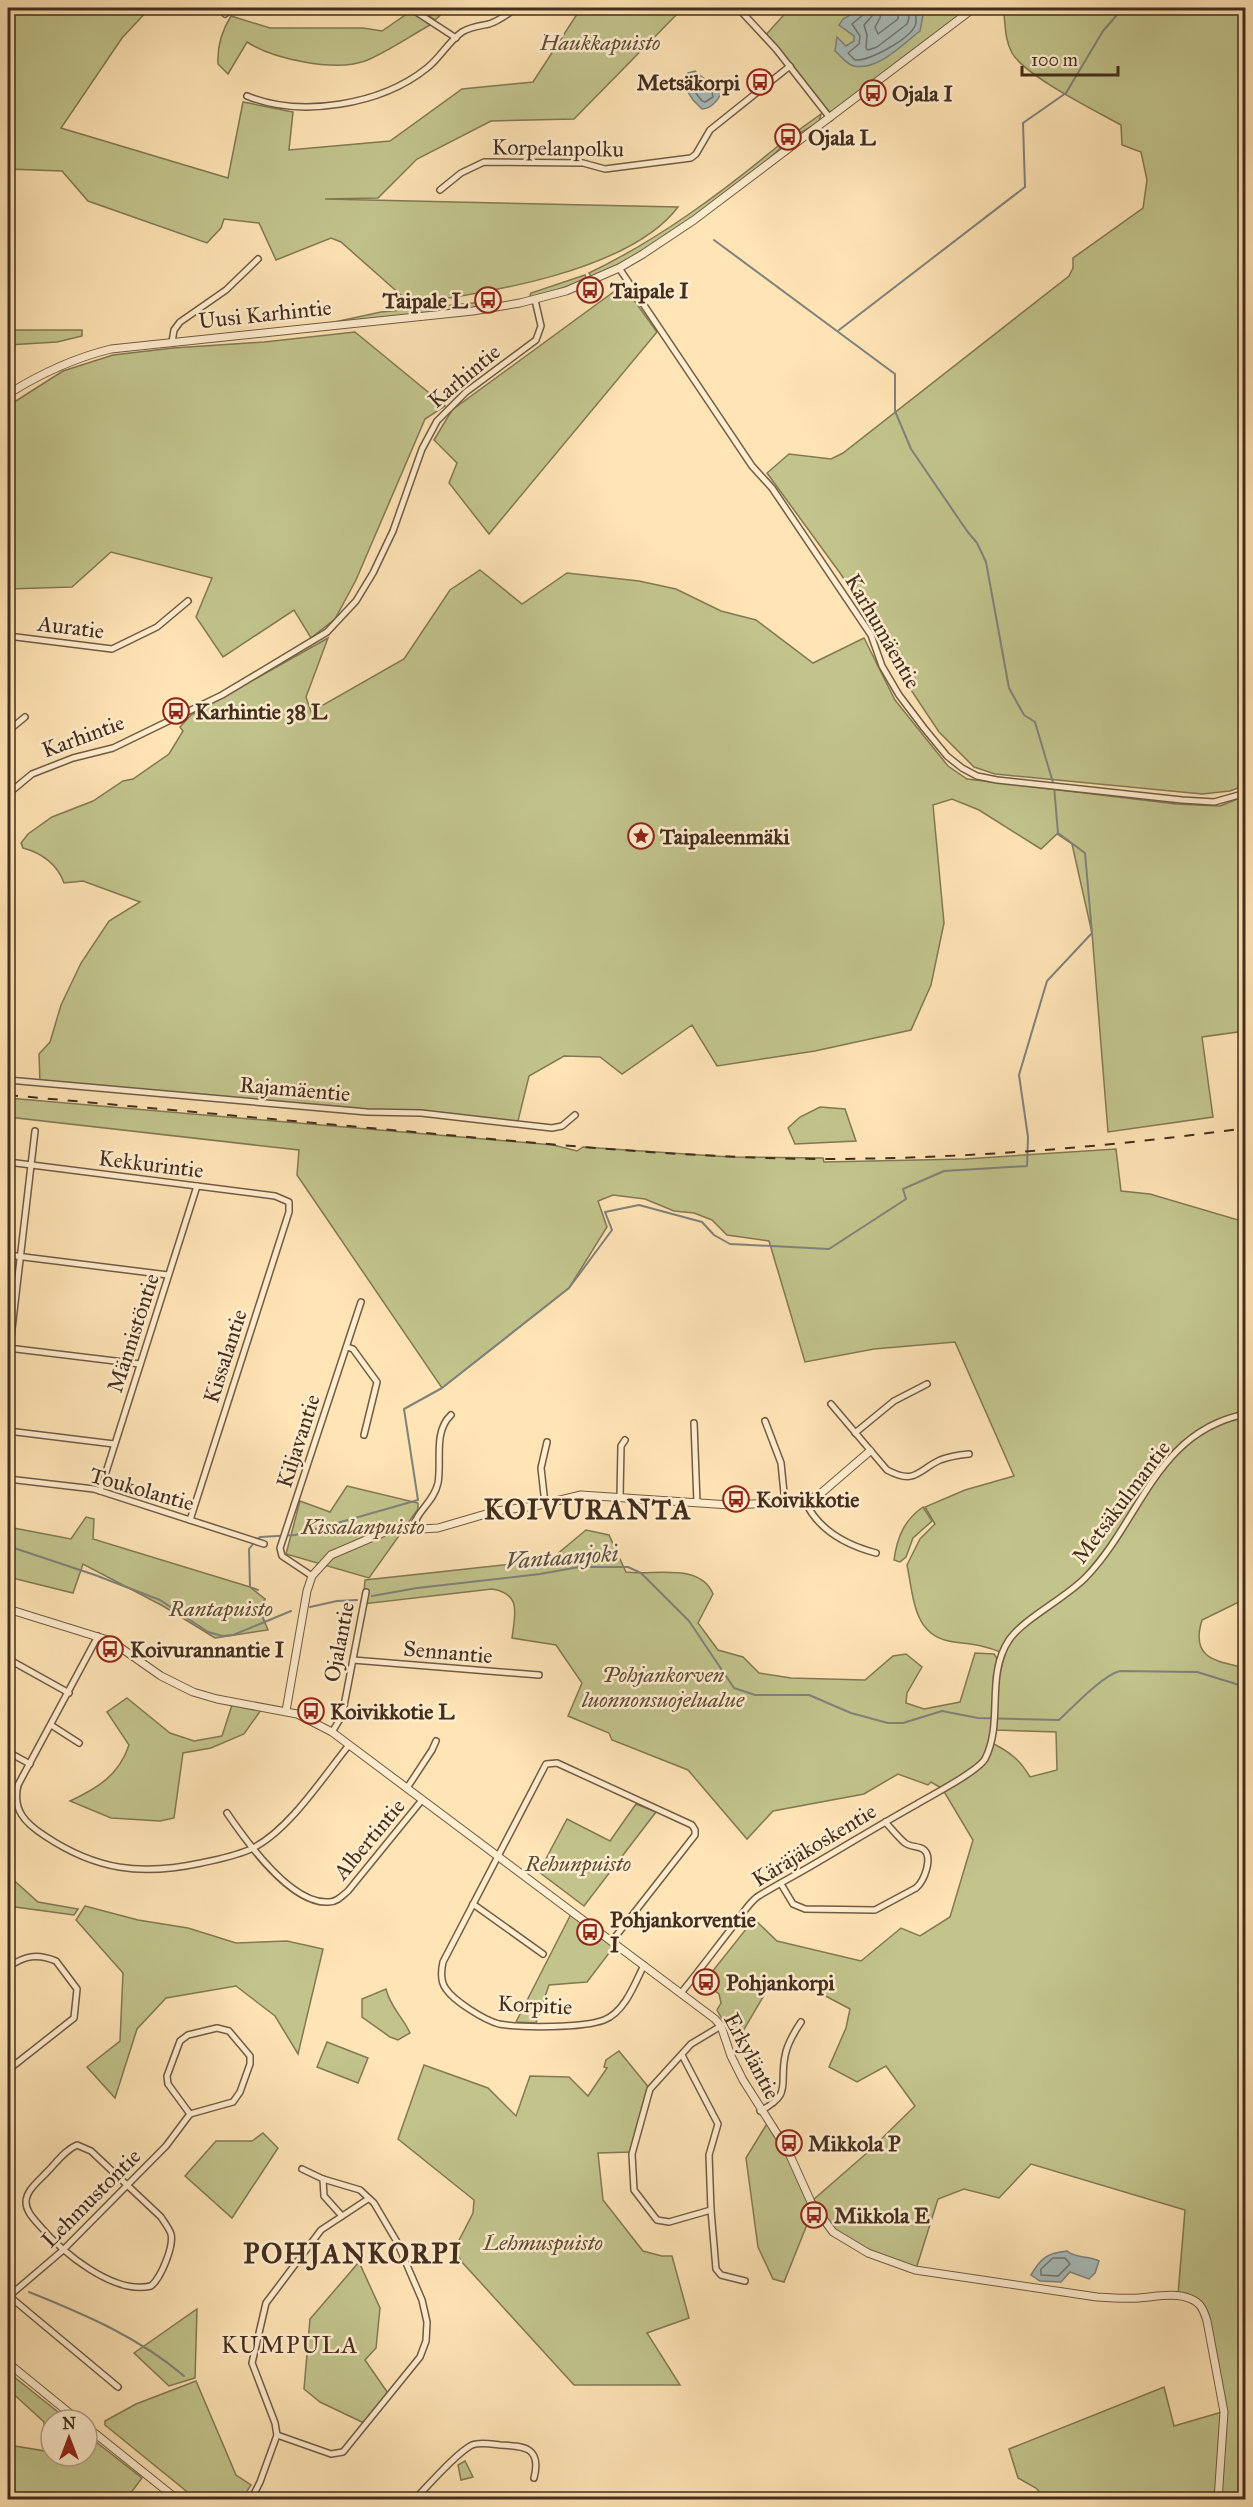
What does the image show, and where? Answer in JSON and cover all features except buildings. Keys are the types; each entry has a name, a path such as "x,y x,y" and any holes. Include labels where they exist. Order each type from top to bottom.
{"street":[{"path":"225,15 232,8"},
{"path":"410,8 456,38"},
{"path":"247,96 269,105 285,106 364,100 402,84 427,68 456,38 474,27 498,20 516,8"},
{"path":"738,8 790,66 830,118"},
{"path":"535,300 566,291 619,268 694,220 974,8"},
{"name":"Korpelanpolku","path":"440,190 461,173 484,162 584,163 605,169 691,158 696,154 710,130 790,66"},
{"path":"172,342 174,330 180,322 226,290 258,259"},
{"name":"Karhumäentie","path":"619,268 752,466 772,488 871,634 882,666 899,695 947,756 977,776 997,780 1214,802 1245,793"},
{"name":"Uusi Karhintie","path":"8,394 36,377 90,355 139,345 432,316 503,307 535,300"},
{"name":"Karhintie","path":"8,794 32,774 73,758 113,748 222,695 327,632 356,601 373,573 393,531 422,449 437,421 466,392 536,340 541,326 535,300"},
{"name":"Auratie","path":"8,636 112,649 157,627 188,601"},
{"path":"8,731 25,717"},
{"name":"Rajamäentie","path":"8,1080 367,1112 421,1113 552,1128 562,1126 575,1115"},
{"path":"8,1363 35,1131"},
{"name":"Kekkurintie","path":"8,1162 275,1196 289,1202"},
{"name":"Männistöntie","path":"100,1491 197,1186"},
{"name":"Kissalantie","path":"190,1520 290,1212 289,1202"},
{"path":"8,1255 168,1275"},
{"name":"Kiljavantie","path":"312,1576 282,1556 280,1548 361,1302"},
{"path":"347,1347 353,1349 377,1382 364,1435"},
{"path":"8,1348 140,1364"},
{"path":"855,1433 887,1406 927,1384"},
{"path":"831,1404 887,1470 898,1476 915,1476 937,1461 951,1456 969,1454"},
{"path":"413,1529 414,1521 429,1505 436,1488 441,1430 445,1420 451,1414"},
{"name":"Metsäkulmantie","path":"932,1796 984,1760 994,1731 994,1687 1009,1640 1022,1627 1069,1593 1095,1567 1167,1460 1194,1435 1218,1422 1245,1414"},
{"path":"765,1421 781,1463 786,1503"},
{"path":"694,1423 697,1503"},
{"path":"8,1431 114,1444"},
{"path":"620,1497 621,1446 625,1440"},
{"path":"545,1504 542,1468 547,1442"},
{"path":"286,1711 312,1576 331,1555 387,1532 438,1528 496,1511 545,1504 581,1495 697,1503 805,1501 819,1495 870,1451"},
{"name":"Toukolantie","path":"8,1479 100,1491 264,1544"},
{"path":"805,1501 814,1518 826,1530 848,1544 876,1553"},
{"name":"Ojalantie","path":"332,1732 342,1716 366,1592"},
{"name":"Erkyläntie","path":"8,1609 98,1636 124,1649 175,1685 193,1692 217,1699 286,1711 311,1719 332,1732 644,1965 721,2026 731,2056 760,2110 788,2151 811,2202 833,2232 849,2243 889,2262 934,2274 1097,2297 1120,2299 1176,2296 1190,2298 1197,2302 1203,2309 1207,2321 1224,2412 1218,2499"},
{"path":"98,1636 16,1793 17,1808 34,1829 58,1845 95,1863 125,1869 159,1870 226,1858 252,1849 265,1841 287,1821 349,1745"},
{"path":"8,1659 69,1693"},
{"name":"Sennantie","path":"353,1660 540,1675"},
{"path":"51,1725 79,1743"},
{"path":"407,1788 436,1741"},
{"path":"8,1752 30,1764"},
{"name":"Korpitie","path":"612,1941 695,1835 695,1830 692,1825 551,1762 544,1767 497,1856 443,1962 441,1977 447,1990 490,2021 506,2025 572,2026 604,2020 613,2014 626,1999 644,1965"},
{"name":"Käräjäkoskentie","path":"681,1993 754,1899 932,1796"},
{"name":"Albertintie","path":"252,1849 300,1893 320,1902 336,1901 348,1891 422,1800"},
{"path":"227,1813 252,1849"},
{"path":"781,1884 793,1904 805,1909 875,1910 916,1888 920,1884 928,1863 927,1854 921,1848 907,1844 885,1822"},
{"path":"473,1905 543,1954"},
{"path":"8,1967 27,1956 52,1959 76,1986 76,2015 8,2070"},
{"path":"760,2110 780,2097 785,2078 785,2054 801,2022"},
{"path":"711,2210 662,2222 636,2194 633,2187 633,2146 650,2089 691,2044 721,2026"},
{"path":"218,2028 229,2031 250,2056 250,2064 240,2092 233,2102 190,2114 167,2081 180,2041 188,2035 218,2028"},
{"path":"682,2055 718,2124 709,2155 716,2269 721,2276 745,2281"},
{"name":"Lehmustontie","path":"8,2296 62,2251 128,2185 166,2145 190,2114"},
{"path":"77,2145 91,2151 128,2185 161,2217 171,2235 171,2243 160,2275 154,2284 145,2288 130,2287 88,2269 62,2251 28,2212 26,2201 29,2191 68,2151 77,2145"},
{"path":"277,2435 331,2454 343,2452 420,2357 426,2341 427,2322 422,2300 388,2224 374,2204 360,2190 323,2179 302,2169"},
{"path":"323,2179 324,2196 342,2216"},
{"path":"251,2499 260,2482 277,2435 275,2423 252,2363 266,2303 317,2235 368,2199"},
{"path":"8,2296 118,2387"},
{"path":"8,2363 63,2408"},
{"path":"99,2436 178,2499"},
{"path":"414,2499 465,2450 475,2444 526,2447 535,2459 534,2478"}],"green space":[{"name":"Haukkapuisto","path":"8,8 150,8 122,38 61,128 228,178 243,102 293,112 289,150 390,141 462,89 533,82 581,8 683,8 574,119 491,121 417,159 378,198 325,199 678,207 656,229 627,248 592,263 516,285 411,304 341,242 331,238 276,260 259,223 224,219 221,228 207,243 88,201 62,171 8,169"},
{"path":"418,8 448,8 435,20"},
{"path":"790,8 969,8 831,118 764,37"},
{"path":"1003,8 1245,8 1246,716 1242,717 1246,748 1246,785 1230,791 1202,794 995,774 974,767 939,732 899,672 884,639 840,573 767,473 789,454 831,459 843,453 1069,276 1073,268 1073,258 1143,208 1147,180 1141,152 1122,145 1121,125 1062,92 1019,62 1008,42"},
{"path":"414,9 430,25 365,61 337,65 304,62 272,54 247,42 228,74 218,64 220,39 231,16 270,28 363,28 382,31"},
{"path":"821,114 819,122 793,137 792,135"},
{"path":"784,141 786,143 742,182 694,218 644,250 592,278 589,273 641,245 691,213"},
{"path":"585,275 587,280 531,298 531,293"},
{"path":"623,285 657,332 489,534 449,483 457,463 434,440 452,410"},
{"path":"483,302 484,304 472,308 330,323 381,312"},
{"path":"8,330 82,330 82,336 57,342 8,345"},
{"path":"355,332 445,406 425,419 356,580 335,619 311,638 294,610 223,657 196,617 212,578 111,552 72,587 8,589 8,406 63,371 113,355"},
{"path":"480,570 522,604 567,573 639,581 676,589 721,611 756,620 813,663 864,638 895,700 948,766 967,779 1176,804 1220,806 1245,796 1245,1031 1202,1037 1213,1117 1108,1132 1092,933 1072,844 1057,834 1041,849 979,810 952,799 933,805 944,923 931,985 911,1030 815,1051 717,1066 692,1025 622,1074 600,1057 564,1056 529,1076 518,1121 40,1083 39,1054 50,1042 61,1005 81,963 109,921 140,902 83,881 64,883 53,865 37,853 23,848 21,843 28,834 52,817 93,801 123,781 133,779 169,754 183,731 180,727 191,715 328,638 306,697 311,712 404,659 450,590"},
{"name":"Pohjankorven luonnonsuojelualue","path":"8,1098 553,1145 577,1151 583,1147 730,1157 823,1158 824,1162 965,1159 1116,1149 1121,1191 1150,1194 1245,1222 1245,1599 1202,1620 1199,1633 1200,1643 1208,1656 1245,1668 1245,2499 1219,2499 1225,2412 1217,2358 1204,2308 1191,2297 1178,2295 1185,2210 1031,2164 999,2198 964,2189 938,2199 916,2269 885,2259 844,2236 821,2215 812,2201 868,2152 915,2106 886,2066 857,2082 829,2067 846,2028 850,2009 818,1992 773,1980 736,2043 717,2010 721,2003 719,1994 708,1986 708,1977 754,1919 777,1941 861,1961 901,1928 920,1936 950,1917 973,1840 943,1790 975,1767 943,1789 931,1782 928,1785 898,1774 864,1794 773,1811 747,1839 688,1770 612,1740 609,1733 568,1716 582,1683 556,1645 512,1638 515,1613 512,1600 508,1595 492,1589 363,1604 365,1580 550,1560 586,1530 609,1535 626,1572 675,1572 698,1578 707,1584 713,1594 698,1623 718,1650 743,1657 759,1673 791,1678 865,1680 893,1656 906,1654 922,1667 907,1693 906,1703 924,1709 960,1702 975,1653 994,1654 1000,1663 994,1687 994,1731 988,1748 992,1743 1009,1753 1030,1777 1057,1770 1056,1732 996,1730 996,1688 1005,1654 986,1647 940,1639 923,1624 914,1603 907,1565 920,1539 935,1524 925,1507 965,1490 1014,1476 955,1342 874,1349 805,1362 769,1241 727,1235 712,1220 694,1213 674,1211 645,1199 613,1195 598,1201 607,1227 569,1288 442,1388 297,1175 299,1150 8,1117"},
{"path":"820,1107 845,1109 856,1141 795,1144 788,1128 800,1117"},
{"name":"Kissalanpuisto","path":"347,1486 418,1503 418,1509 369,1578 286,1554 300,1501 330,1512"},
{"path":"923,1507 932,1521 913,1538 906,1557 900,1562 894,1560 902,1530"},
{"name":"Rantapuisto","path":"86,1517 94,1519 93,1539 250,1587 265,1599 260,1611 268,1630 215,1638 163,1606 83,1564 73,1593 8,1577 8,1527 71,1539"},
{"path":"127,1698 170,1733 194,1741 222,1736 233,1702 261,1710 244,1734 211,1748 183,1753 174,1818 160,1821 111,1818 70,1801 90,1791 106,1779 125,1755 129,1745 107,1712"},
{"name":"Rehunpuisto","path":"636,1804 656,1812 584,1906 539,1872 567,1819 610,1841"},
{"path":"8,1875 38,1902 78,1909 74,1915 8,1906"},
{"path":"85,1906 138,1920 188,1928 236,1943 287,1941 323,1949 298,2054 275,2016 236,1986 166,1998 137,2029 115,2098 87,2067 120,2041 123,1973 76,1920"},
{"path":"571,1914 616,1944 587,1982 549,1985 536,2023 516,2022"},
{"path":"386,1989 390,2001 410,2033 398,2040 362,2017 362,1999"},
{"path":"327,2042 368,2058 358,2083 317,2067"},
{"name":"Lehmuspuisto","path":"619,2051 650,2089 632,2152 598,2153 603,2200 643,2251 672,2256 689,2318 647,2333 680,2385 574,2385 461,2261 455,2248 473,2213 474,2200 398,2139 424,2065 488,2088 516,2116 530,2076 569,2077 588,2096 607,2068 604,2067 606,2060"},
{"path":"768,2122 780,2140 814,2207 784,2282 773,2279 758,2247 746,2158"},
{"path":"263,2133 278,2148 232,2218 185,2176 216,2141 252,2141"},
{"path":"359,2262 380,2308 376,2348 365,2360 390,2396 366,2424 320,2402 304,2389 310,2319"},
{"path":"197,2309 195,2378 169,2386 134,2353"},
{"path":"8,2372 53,2408 39,2408 39,2417 8,2389"},
{"path":"196,2381 236,2475 251,2485 242,2499 196,2499 105,2425 105,2421 136,2404"},
{"path":"1164,2387 1174,2426 1222,2412 1217,2499 1046,2499 1036,2488 1018,2478 1009,2449"},
{"path":"99,2444 142,2478 130,2494 137,2499 8,2499 8,2445 39,2450 39,2468 99,2468"},
{"path":"465,2461 473,2477 461,2480 458,2465"}],"water":[{"path":"862,8 919,8 923,15 920,31 881,61 863,66 851,65 835,51 837,37 846,46 854,41 854,36 839,25 843,19"},
{"path":"695,71 721,93 713,104 705,109 693,100 681,81 688,73"},
{"path":"1067,2251 1099,2261 1095,2273 1089,2279 1070,2272 1061,2282 1040,2281 1031,2275 1045,2257"}],"waterway":[{"path":"839,330 1025,187 1023,123 1066,93 1103,31 1123,8"},
{"path":"258,1539 295,1535 418,1500 404,1409 442,1388 569,1288 612,1230 605,1212 639,1205 702,1222 714,1235 730,1244 829,1249 906,1199 903,1189 944,1171 1027,1166 1028,1137 1019,1075 1047,981 1092,933 1085,853 1058,833 1054,786 1035,722 1024,715 1009,688 986,562 977,543 911,449 895,411 895,374 714,240"},
{"path":"253,1544 249,1549 250,1587 258,1590"},
{"name":"Vantaanjoki","path":"8,1546 160,1600 208,1632 222,1636 233,1635 291,1611"},
{"name":"Vantaanjoki","path":"372,1596 579,1567 628,1567 641,1573 689,1621 734,1688 755,1695 809,1695 851,1713 888,1723 903,1723 942,1711 978,1718 1059,1720 1097,1685 1120,1671 1197,1672 1246,1687"},
{"path":"265,1599 260,1610 265,1623"},
{"name":"Vantaanjoki","path":"310,1607 337,1601 357,1600"},
{"path":"29,2292 111,2328 149,2350 184,2376"}],"railway":[{"path":"8,1095 586,1147 785,1158 887,1158 990,1154 1143,1141 1246,1128"}],"place":[{"name":"Metsäkorpi","path":"760,82"},
{"name":"Ojala I","path":"873,93"},
{"name":"Ojala L","path":"788,137"},
{"name":"Taipale I","path":"590,290"},
{"name":"Taipale L","path":"488,300"},
{"name":"Karhintie 38 L","path":"176,711"},
{"name":"Taipaleenmäki","path":"641,836"},
{"name":"Koivikkotie","path":"736,1499"},
{"name":"Koivurannantie I","path":"110,1649"},
{"name":"Koivikkotie L","path":"311,1711"},
{"name":"Pohjankorventie I","path":"590,1932"},
{"name":"Pohjankorpi","path":"706,1982"},
{"name":"Mikkola P","path":"789,2143"},
{"name":"Mikkola E","path":"814,2215"}],"district":[{"name":"KOIVURANTA","path":"588,1509"},
{"name":"POHJANKORPI","path":"353,2253"},
{"name":"KUMPULA","path":"290,2345"}]}
